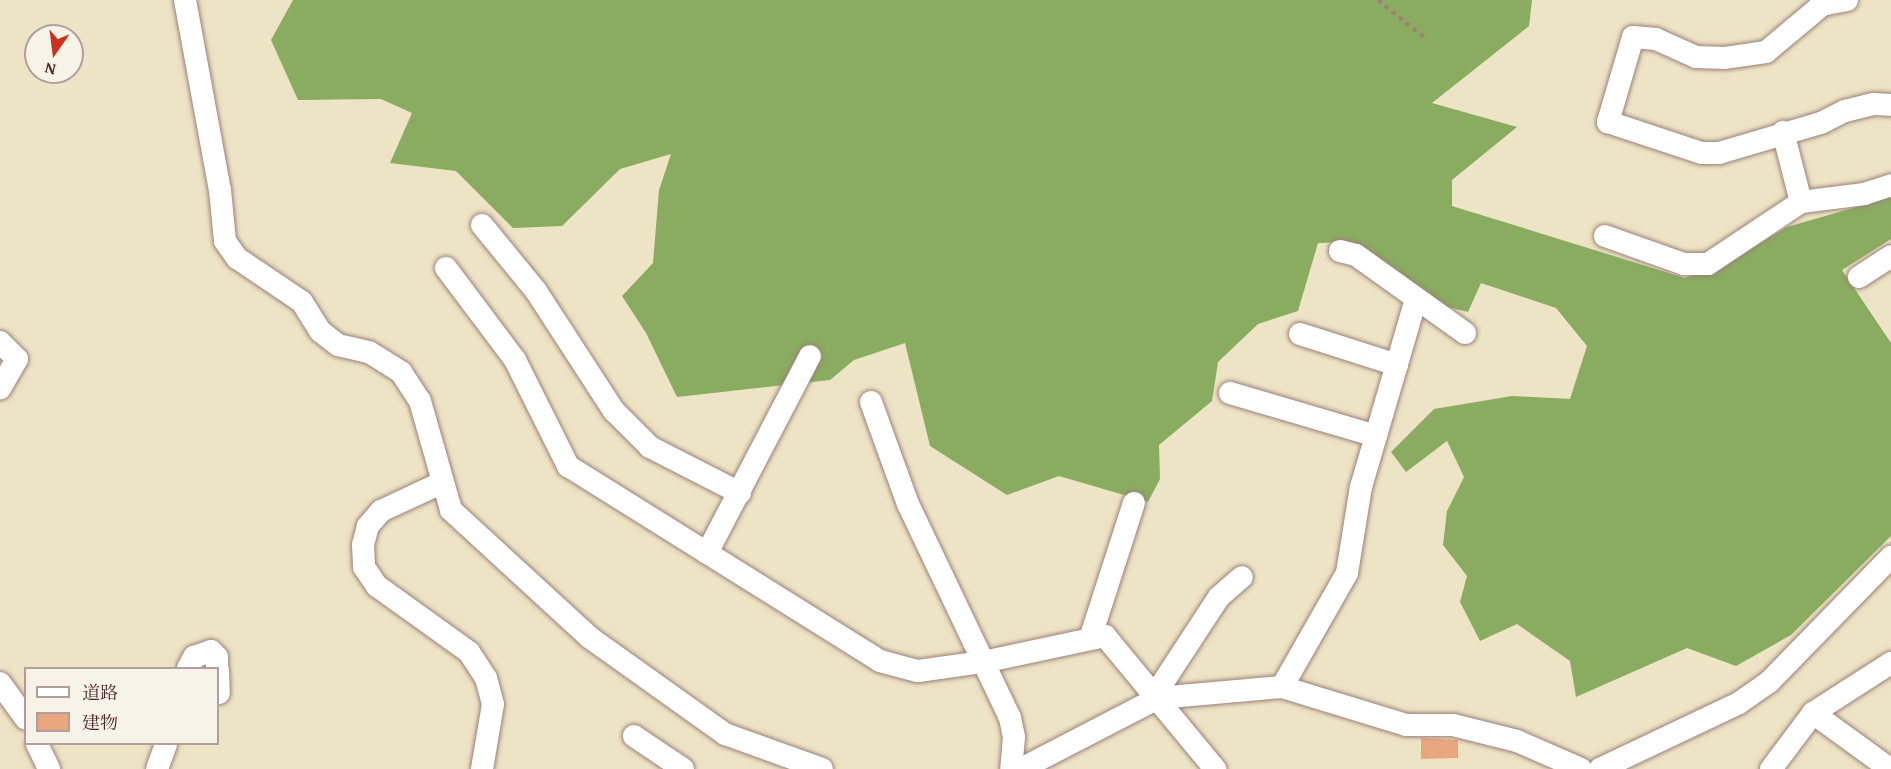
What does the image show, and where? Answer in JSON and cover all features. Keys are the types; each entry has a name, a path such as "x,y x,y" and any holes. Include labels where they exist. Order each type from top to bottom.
{"street":[{"path":"185,0 220,190 225,241 237,258 302,302 320,331 338,345 369,351 401,372 420,401 441,483 451,510 589,637 725,734 822,769"},
{"path":"1847,0 1822,5 1766,52 1725,58 1696,57 1656,39 1634,37 1608,122 1702,153 1719,153 1783,132 1821,123 1845,111 1891,105"},
{"path":"1783,132 1801,202"},
{"path":"1605,236 1684,264 1708,264 1801,202 1864,194 1891,185"},
{"path":"482,225 536,291 614,411 650,447 740,493"},
{"path":"1340,251 1356,255 1465,333"},
{"path":"1859,277 1891,255"},
{"path":"446,268 514,360 568,466 880,661 918,670 983,662 1105,636 1215,769"},
{"path":"1282,687 1347,573 1361,487 1416,299"},
{"path":"1300,334 1397,365"},
{"path":"0,342 17,359 0,389"},
{"path":"707,553 810,356"},
{"path":"1230,393 1376,436"},
{"path":"871,402 908,504 1010,718 1014,736 1011,769"},
{"path":"441,483 381,511 368,526 363,545 364,567 377,586 469,652 486,678 493,704 482,769"},
{"path":"1090,639 1134,503"},
{"path":"1600,769 1739,703 1769,682 1891,557"},
{"path":"1158,698 1162,684 1219,597 1242,577"},
{"path":"189,667 194,657 211,651 217,657 218,667"},
{"path":"1771,769 1813,712 1891,663"},
{"path":"0,683 24,716"},
{"path":"1021,769 1158,698 1282,687 1406,725 1452,725 1517,741 1581,769"},
{"path":"1813,712 1890,769"},
{"path":"634,736 683,769"},
{"path":"37,745 49,769"},
{"path":"157,769 166,745"}],"path":[{"path":"1378,0 1426,39"}],"green space":[{"path":"293,0 1532,0 1529,26 1432,103 1517,127 1452,180 1452,206 1685,278 1729,262 1787,227 1891,197 1891,239 1842,270 1891,343 1891,536 1791,635 1736,666 1687,648 1576,697 1570,661 1517,624 1480,641 1460,602 1467,576 1443,545 1447,511 1464,477 1447,441 1406,472 1391,452 1434,409 1512,396 1570,399 1587,346 1556,308 1481,283 1468,312 1427,302 1350,242 1318,243 1298,311 1258,324 1218,362 1212,401 1159,445 1160,479 1148,502 1059,476 1007,495 930,446 905,343 854,360 830,380 677,397 646,333 622,296 653,263 659,190 671,154 620,169 562,226 513,228 456,171 390,163 412,113 381,99 298,100 271,40"}],"building":[{"path":"1421,738 1458,740 1458,758 1421,759"}]}
